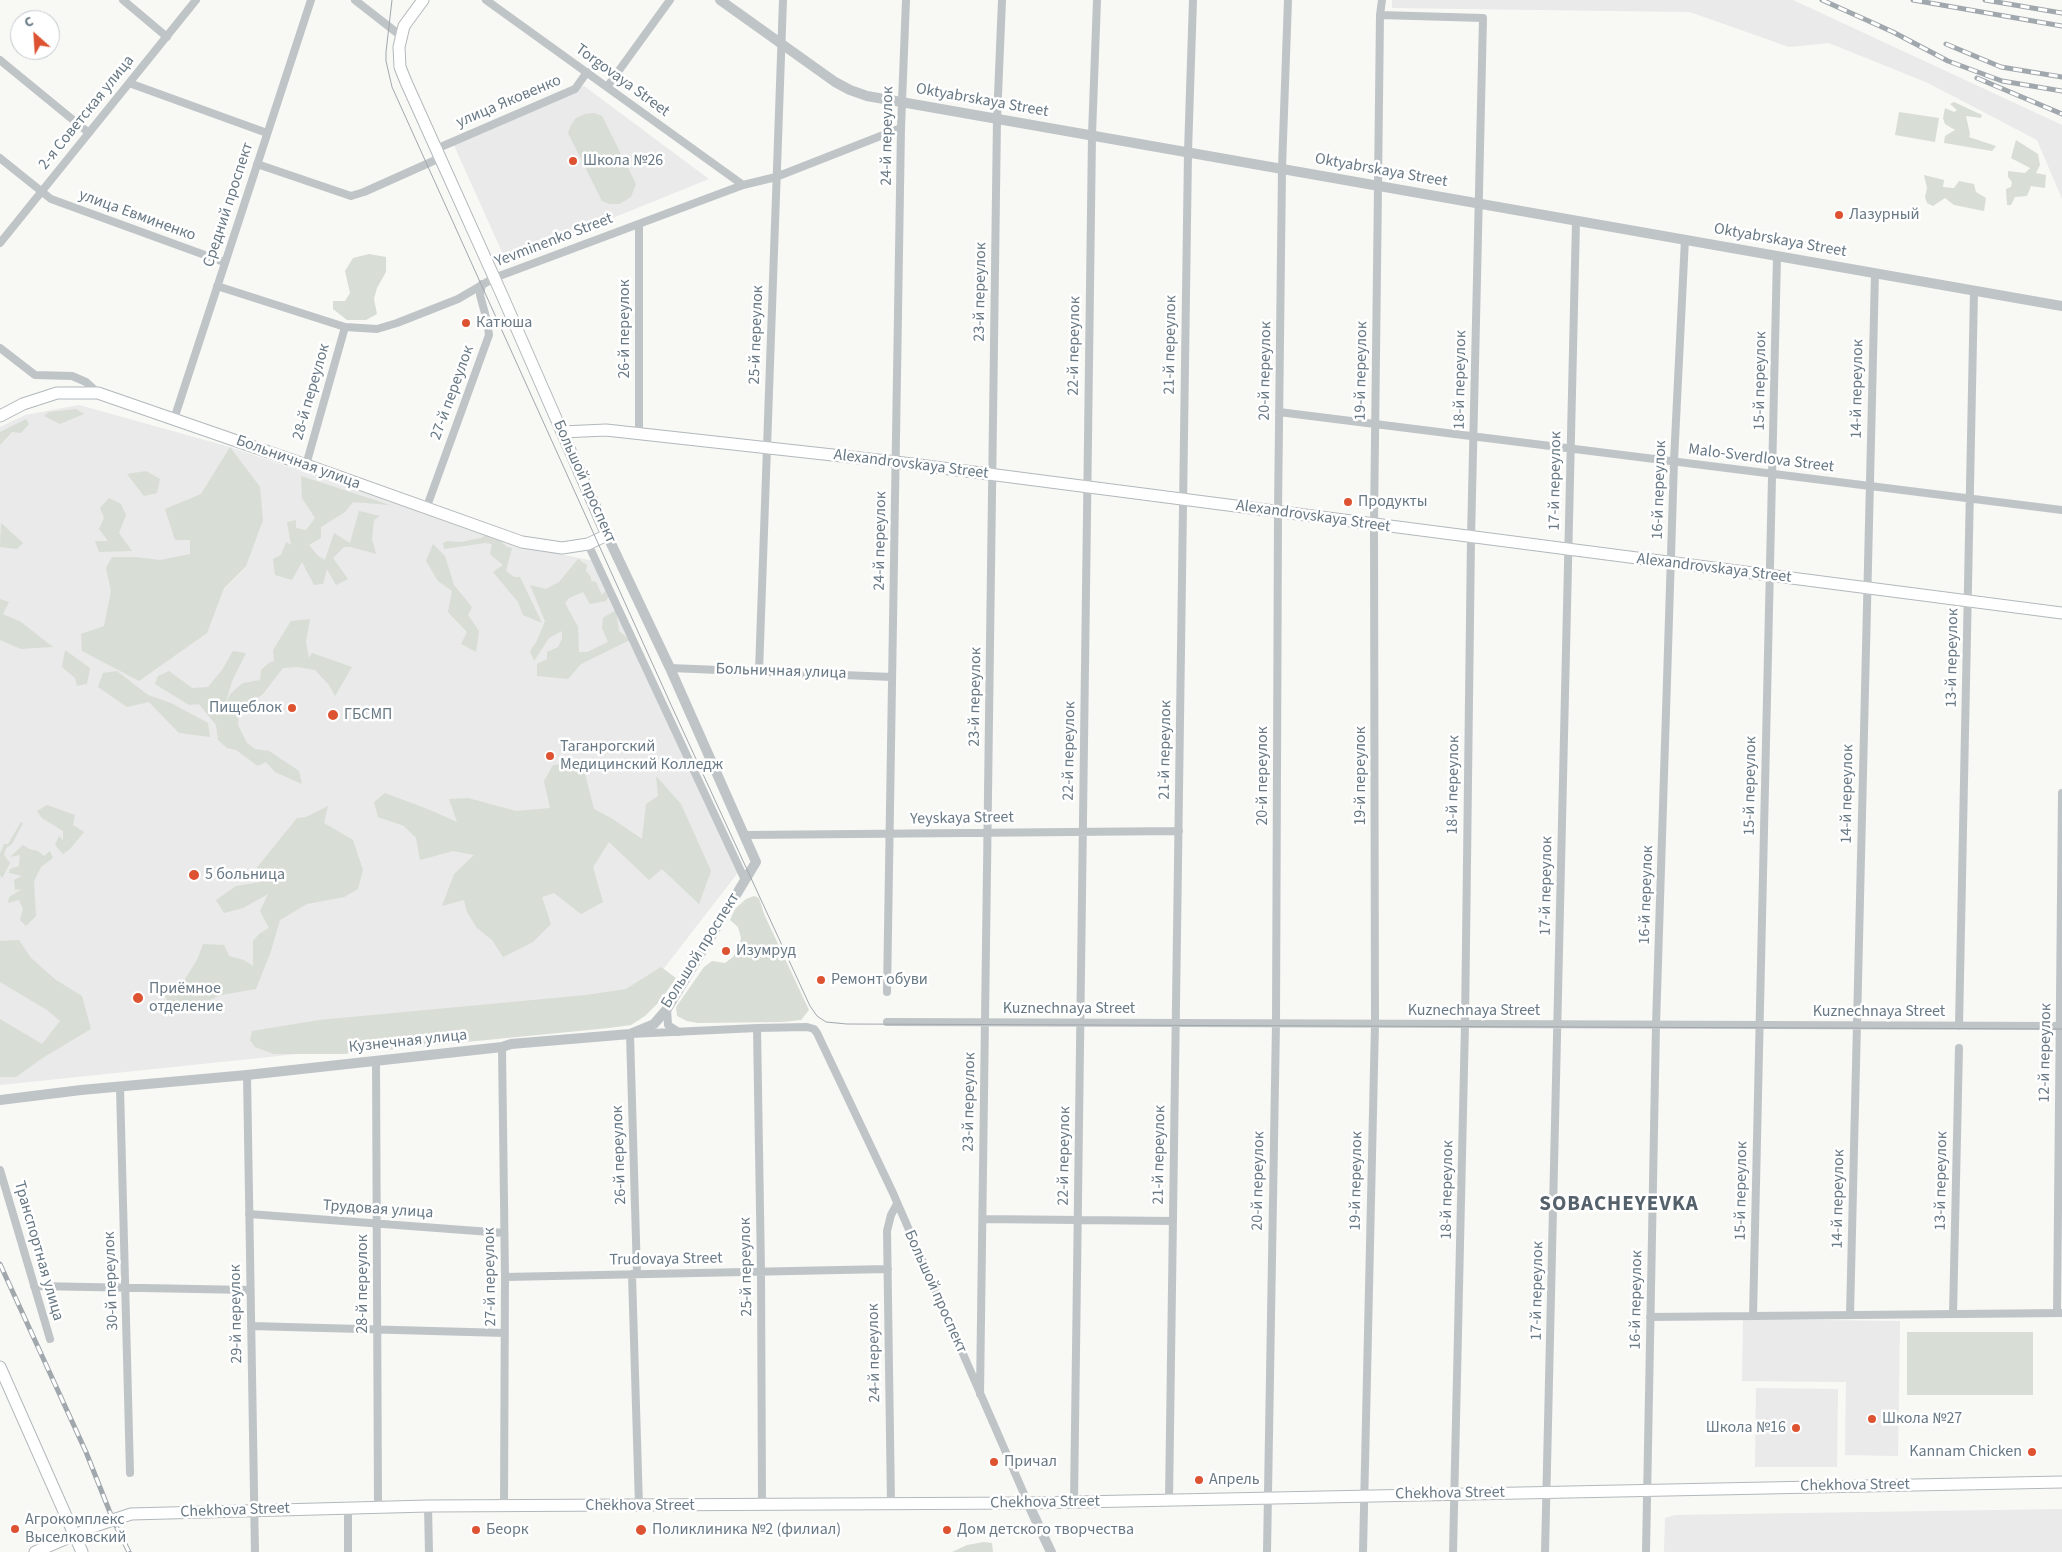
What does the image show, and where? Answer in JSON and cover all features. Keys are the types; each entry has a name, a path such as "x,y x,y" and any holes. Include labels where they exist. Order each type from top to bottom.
{"main road":[{"path":"401,36 404,26 422,0"},
{"name":"Большой проспект","path":"401,36 399,46 400,66 406,82 607,535"},
{"path":"0,416 23,404 58,393 98,393"},
{"name":"Больничная улица","path":"98,393 522,542 562,548 588,544 607,535"},
{"name":"Alexandrovskaya Street","path":"562,432 606,430 896,462 1471,538 2062,613"},
{"path":"0,1367 82,1552"},
{"name":"Chekhova Street","path":"35,1552 75,1534 131,1514 428,1506 1028,1503 2062,1482"}],"street":[{"path":"122,0 166,37"},
{"name":"2-я Советская улица","path":"0,243 196,0"},
{"name":"Средний проспект","path":"174,419 311,0"},
{"path":"355,0 401,36"},
{"name":"Torgovaya Street","path":"486,0 743,185"},
{"path":"607,87 670,0"},
{"name":"Oktyabrskaya Street","path":"720,0 820,72 850,90 867,96 2062,306"},
{"name":"25-й переулок","path":"759,671 783,0"},
{"name":"24-й переулок","path":"887,992 901,128 906,0"},
{"name":"23-й переулок","path":"980,1394 998,119 1002,0"},
{"name":"22-й переулок","path":"1074,1502 1092,135 1097,0"},
{"name":"21-й переулок","path":"1169,1500 1188,152 1194,0"},
{"name":"20-й переулок","path":"1267,1552 1276,1024 1278,512 1282,168 1288,0"},
{"name":"19-й переулок","path":"1363,1552 1375,1024 1374,525 1380,15 1382,0"},
{"name":"18-й переулок","path":"1380,15 1483,18 1471,538 1465,1024 1453,1552"},
{"path":"0,60 89,133"},
{"name":"улица Яковенко","path":"257,164 351,196 364,192 438,153 575,89 586,72"},
{"path":"130,82 267,133"},
{"name":"Yevminenko Street","path":"217,286 345,327 377,329 458,299 494,278 743,185 776,177 901,128"},
{"name":"улица Евминенко","path":"0,158 51,199 224,262"},
{"name":"17-й переулок","path":"1545,1552 1576,221"},
{"name":"26-й переулок","path":"639,434 640,224"},
{"name":"16-й переулок","path":"1646,1552 1656,1025 1674,461 1685,239"},
{"name":"15-й переулок","path":"1753,1316 1777,256"},
{"name":"14-й переулок","path":"1850,1315 1875,273"},
{"name":"27-й переулок","path":"426,509 489,335 480,295 482,284"},
{"name":"13-й переулок","path":"1959,1026 1974,291"},
{"name":"28-й переулок","path":"306,465 345,327"},
{"name":"Больничная улица","path":"0,348 35,375 72,376 86,382 98,393"},
{"name":"Malo-Sverdlova Street","path":"1279,412 2062,510"},
{"name":"Большой проспект","path":"607,535 670,668 746,835 756,862 667,1009 654,1024 630,1034"},
{"name":"Большой проспект","path":"588,544 745,880"},
{"name":"Больничная улица","path":"670,668 892,677"},
{"name":"12-й переулок","path":"2059,1313 2062,793"},
{"name":"Yeyskaya Street","path":"746,835 1178,831"},
{"path":"667,1009 668,1025 681,1033"},
{"name":"Kuznechnaya Street","path":"887,1022 2061,1026"},
{"name":"Кузнечная улица","path":"0,1100 376,1061 502,1047 511,1044 630,1034 807,1027 814,1029 817,1033"},
{"name":"25-й переулок","path":"757,1028 762,1505"},
{"name":"Большой проспект","path":"817,1033 897,1204 1051,1552"},
{"name":"26-й переулок","path":"630,1034 639,1506"},
{"name":"27-й переулок","path":"502,1047 505,1277 504,1506"},
{"name":"13-й переулок","path":"1953,1314 1958,1048"},
{"name":"28-й переулок","path":"376,1061 378,1507"},
{"name":"29-й переулок","path":"248,1075 255,1552"},
{"name":"30-й переулок","path":"120,1087 130,1473"},
{"name":"Транспортная улица","path":"0,1170 50,1340"},
{"name":"24-й переулок","path":"891,1504 887,1231 891,1215 897,1204"},
{"name":"Трудовая улица","path":"249,1214 504,1233"},
{"path":"982,1219 1173,1221"},
{"name":"Trudovaya Street","path":"505,1277 888,1269"},
{"path":"34,1286 250,1290"},
{"path":"1650,1317 2059,1313"},
{"path":"251,1326 505,1334"},
{"path":"428,1506 429,1552"},
{"path":"348,1508 348,1552"}],"shaded area":[{"path":"1392,0 1793,0 2062,125 2062,199 2037,140 1928,83 1829,43 1789,47 1690,12 1392,8"},
{"name":"Школа №26","path":"584,86 709,179 506,261 453,143"},
{"path":"1954,102 1982,115 1981,118 1966,116 1969,137 1996,146 1992,151 1944,143 1945,136 1955,130 1945,124 1943,118 1945,108 1954,112 1957,110 1950,104"},
{"path":"1899,112 1939,118 1935,142 1895,135"},
{"path":"594,113 602,116 636,184 631,197 619,204 610,204 602,201 568,133 576,118"},
{"path":"2016,140 2038,154 2040,165 2036,173 2046,175 2045,188 2031,186 2027,196 2015,197 2011,205 2007,205 2006,189 2011,187 2012,182 2008,177 2008,171 2025,173 2030,168 2011,158"},
{"path":"1924,175 1944,180 1943,187 1954,188 1959,181 1974,184 1976,192 1986,198 1984,211 1954,205 1945,198 1933,206 1927,203 1925,197 1927,188"},
{"path":"369,254 386,257 386,272 377,288 374,299 377,314 366,320 347,320 333,309 333,301 345,301 350,293 345,271 353,258"},
{"name":"ГБСМП","path":"79,405 230,447 524,547 594,561 740,870 624,1020 0,1085 0,427 25,415"},
{"path":"76,409 84,414 60,424 44,416 49,412"},
{"path":"26,419 29,424 21,433 12,432 0,445 0,432"},
{"path":"230,447 260,487 263,520 246,566 224,588 207,633 139,681 82,651 81,634 104,626 111,591 106,568 112,557 160,560 190,554 190,540 175,540 165,509 201,494"},
{"path":"146,471 160,479 157,493 144,496 127,474"},
{"path":"301,476 390,505 353,502 345,512 321,527 321,538 309,545 318,556 325,560 334,533 350,543 359,511 380,516 374,520 372,539 376,554 344,547 333,558 348,579 336,585 327,569 323,584 314,585 302,562 292,580 275,575 273,559 281,555 286,542 291,545 287,522 296,520 296,528 306,530 315,518 302,498"},
{"path":"109,498 121,504 126,515 119,533 132,551 99,552 95,541 108,541 99,529 104,518 100,508"},
{"path":"1,523 23,543 17,549 0,547"},
{"path":"492,532 507,547 512,548 506,571 514,577 520,577 542,623 523,615 518,602 493,572 503,565 490,554 492,544 485,543 444,549 443,543 447,541 461,542 481,538"},
{"path":"433,544 445,556 454,585 472,607 468,615 479,631 476,652 461,644 467,632 448,612 452,591 438,581 426,561"},
{"path":"578,559 587,565 586,571 591,577 591,581 596,582 602,595 606,590 608,597 606,601 590,604 583,592 569,598 565,603 578,627 579,652 587,652 608,642 602,628 603,618 616,610 619,631 630,640 581,664 568,679 537,676 537,664 547,659 547,652 558,647 562,639 562,631 549,638 534,661 530,651 537,641 545,621 530,585 546,589 559,582"},
{"path":"0,599 9,602 3,614 21,622 53,647 21,649 0,640"},
{"path":"310,619 306,642 309,658 312,653 352,667 335,696 329,685 315,670 297,667 283,668 262,695 248,703 239,714 238,725 247,743 255,749 269,751 299,771 302,784 275,772 266,762 258,766 236,750 227,748 218,740 216,725 199,704 189,705 155,684 158,676 169,671 192,688 208,687 222,670 233,651 246,653 232,681 226,702 231,693 243,683 260,680 261,670 274,661 273,650 291,621"},
{"path":"65,650 90,668 87,684 77,686 75,678 62,667"},
{"path":"117,671 148,695 171,703 208,723 210,737 179,733 149,702 127,707 98,687 103,673"},
{"path":"582,762 594,809 642,839 646,804 658,796 656,776 681,804 711,871 699,904 662,869 649,880 609,842 593,867 603,902 581,914 554,893 542,897 551,924 533,942 503,957 492,940 477,928 467,912 464,900 442,906 454,874 474,855 453,851 420,860 416,838 404,826 378,817 374,802 385,793 457,822 449,799 468,798 516,811 550,808 544,781 553,765"},
{"path":"47,805 75,815 73,825 84,832 70,849 63,854 55,845 59,836 63,840 63,831 42,818 37,811"},
{"path":"328,806 324,823 353,840 363,870 358,889 344,897 307,904 280,920 271,951 256,989 221,995 192,1008 170,1008 164,993 180,987 197,960 203,944 224,945 229,956 244,960 253,966 253,941 259,934 269,928 260,911 268,894 243,908 224,913 216,900 236,886 260,882 255,870 297,818 306,817"},
{"path":"21,822 23,823 12,844 6,848 4,855 10,863 2,878 0,875 0,854 4,844 8,844"},
{"path":"23,845 38,851 44,856 50,851 53,858 41,867 34,881 36,916 26,926 20,920 23,909 19,900 8,903 9,897 22,889 15,890 14,880 22,876 9,873 10,869 19,866 20,855 10,857"},
{"path":"754,896 759,898 764,914 809,1010 801,1020 783,1022 698,1023 687,1021 677,1016 676,1007 704,967 712,961 725,963 733,957 739,947 741,938 738,927 730,920 735,909 746,899"},
{"path":"19,940 31,958 56,980 82,996 91,1029 44,1057 16,1077 0,1077 0,1019 42,1044 60,1021 47,1010 0,982 0,941"},
{"path":"661,967 676,978 660,1001 645,1016 631,1025 344,1054 274,1054 255,1047 250,1040 252,1031 319,1020 586,995 626,989"},
{"name":"Школа №27","path":"1743,1319 1900,1321 1898,1456 1845,1455 1846,1382 1742,1381"},
{"path":"1907,1332 2033,1332 2033,1395 1907,1395"},
{"name":"Школа №16","path":"1756,1388 1838,1389 1837,1467 1755,1467"},
{"path":"2062,1509 2062,1552 1664,1552 1665,1518 1675,1515"},
{"path":"984,1542 992,1543 993,1552 952,1552 967,1545"}],"tram line":[{"path":"392,0 386,52 386,61 392,87 672,707 810,1006 817,1016 826,1022 847,1024 2062,1029"}],"railway":[{"path":"1822,0 1893,32 1948,61 2002,81 2062,91"},
{"path":"1913,0 2062,26"},
{"path":"1985,0 2062,13"},
{"path":"1946,44 2001,67 2062,77"},
{"path":"1977,78 2062,114"},
{"path":"0,1264 86,1452 113,1520 129,1552"}],"place":[{"name":"Школа №26","path":"573,161"},
{"name":"Лазурный","path":"1839,215"},
{"name":"Катюша","path":"466,323"},
{"name":"Продукты","path":"1348,502"},
{"name":"Пищеблок","path":"292,708"},
{"name":"ГБСМП","path":"333,715"},
{"name":"Таганрогский Медицинский Колледж","path":"550,756"},
{"name":"5 больница","path":"194,875"},
{"name":"Изумруд","path":"726,951"},
{"name":"Ремонт обуви","path":"821,980"},
{"name":"Приёмное отделение","path":"138,998"},
{"name":"Школа №27","path":"1872,1419"},
{"name":"Школа №16","path":"1796,1428"},
{"name":"Kannam Chicken","path":"2032,1452"},
{"name":"Причал","path":"994,1462"},
{"name":"Апрель","path":"1199,1480"},
{"name":"Агрокомплекс Выселковский","path":"15,1529"},
{"name":"Беорк","path":"476,1530"},
{"name":"Поликлиника №2 (филиал)","path":"641,1530"},
{"name":"Дом детского творчества","path":"947,1530"}],"district":[{"name":"SOBACHEYEVKA","path":"1619,1205"}]}
